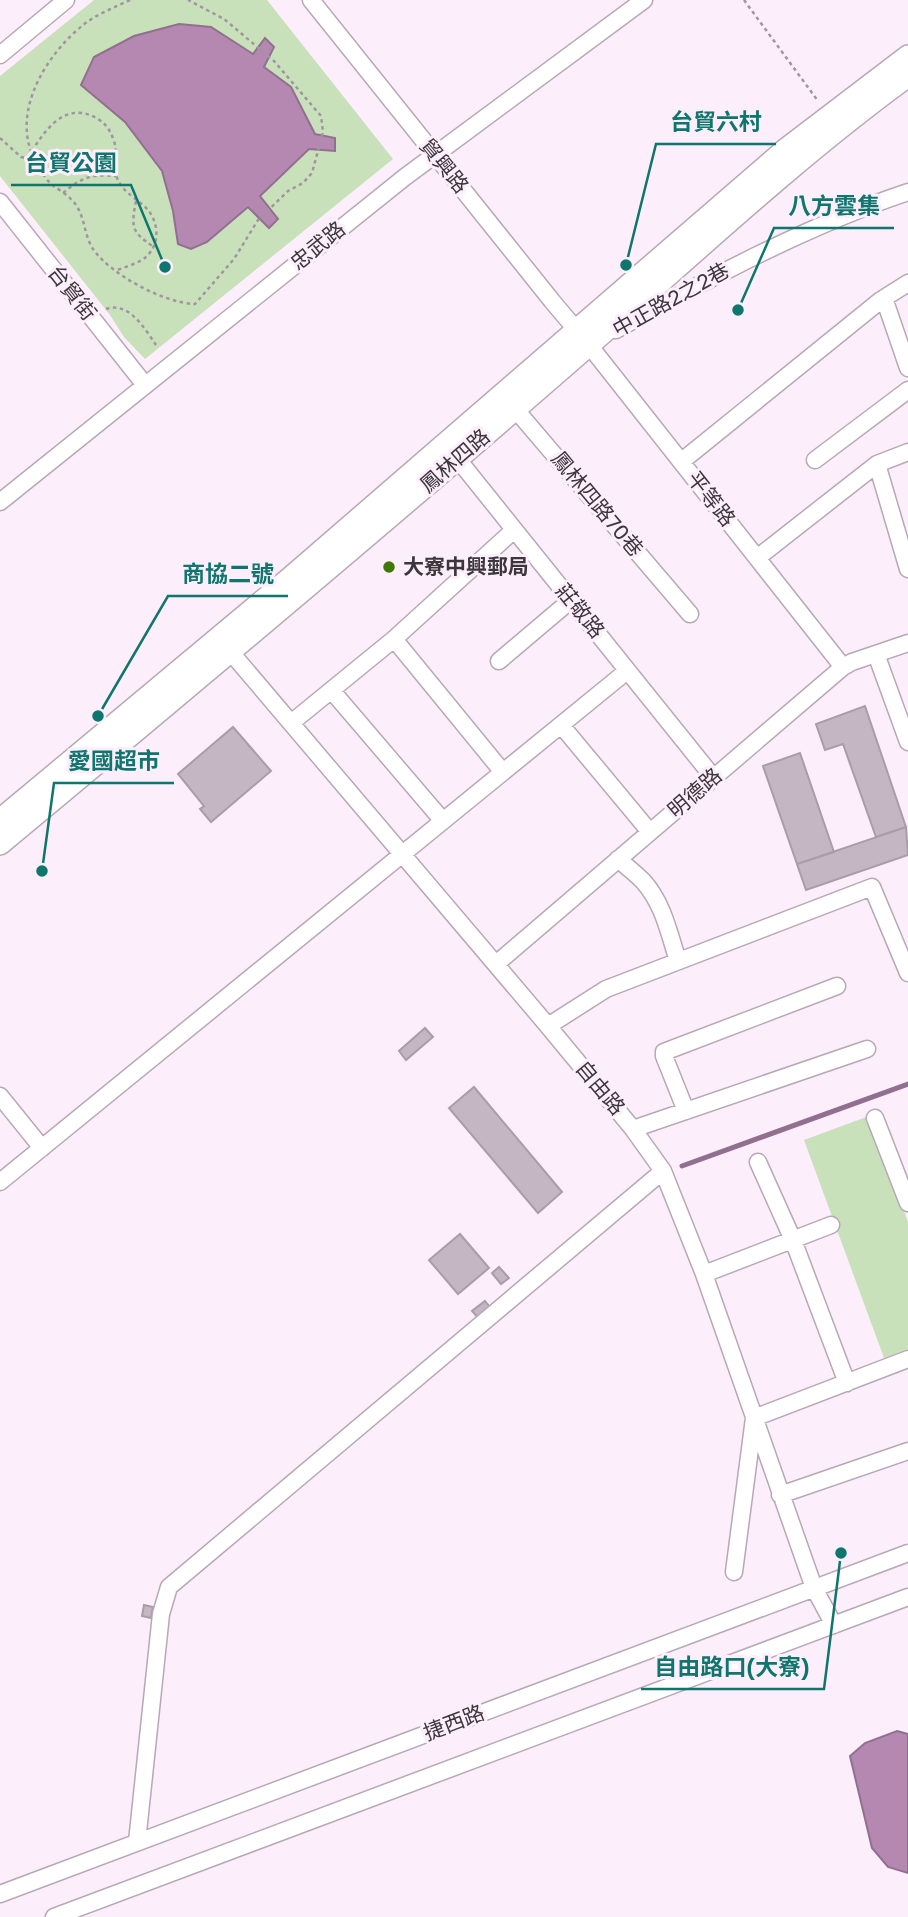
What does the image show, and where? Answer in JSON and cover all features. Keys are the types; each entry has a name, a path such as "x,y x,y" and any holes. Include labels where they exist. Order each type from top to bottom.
{"main road":[{"name":"鳳林四路","path":"0,844 225,645 583,338 786,149 908,56"},
{"name":"鳳林四路","path":"583,338 797,162 908,76"},
{"name":"鳳林四路","path":"0,820 225,645"}],"street":[{"path":"0,55 66,0"},
{"name":"貿興路","path":"312,0 583,338"},
{"name":"忠武路","path":"0,502 435,155 644,0"},
{"name":"中正路2之2巷","path":"583,338 723,270 877,202 908,192"},
{"name":"台貿街","path":"0,202 145,385"},
{"path":"682,461 884,298 908,283"},
{"path":"884,298 908,368"},
{"name":"平等路","path":"583,338 843,667"},
{"path":"815,460 908,390"},
{"name":"鳳林四路70巷","path":"510,402 690,614"},
{"name":"莊敬路","path":"452,452 713,777"},
{"path":"757,558 877,464 908,452"},
{"path":"877,464 908,569"},
{"path":"291,723 394,639 514,530"},
{"path":"499,660 571,600"},
{"path":"394,639 502,771"},
{"name":"明德路","path":"496,964 843,667 908,643"},
{"name":"自由路","path":"225,645 634,1129 663,1171 704,1274 814,1588 834,1625"},
{"path":"876,654 908,742"},
{"path":"0,1182 627,671"},
{"path":"332,691 443,821"},
{"path":"561,725 650,832"},
{"path":"618,859 643,881 653,895 664,915 678,961"},
{"path":"548,1026 606,989 872,887 908,973"},
{"path":"686,1111 664,1052 837,986"},
{"path":"634,1129 867,1049"},
{"path":"0,1096 42,1148"},
{"path":"875,1118 908,1200"},
{"path":"758,1162 793,1240 847,1383"},
{"path":"137,1842 161,1614 169,1587 663,1171"},
{"path":"704,1274 831,1225"},
{"path":"734,1572 754,1418 908,1359"},
{"path":"780,1494 908,1451"},
{"name":"捷西路","path":"0,1894 908,1553"},
{"name":"捷西路","path":"54,1917 908,1597"}],"path":[{"path":"130,0 106,11 76,32 49,60 32,96 27,118 32,151 48,181 74,201 82,215 86,236 93,249 117,270 144,288 186,304 195,304 234,259 258,220 288,191 303,183 312,173 323,132 321,116 274,61 224,19 188,0"},
{"path":"744,0 829,116"},
{"path":"71,26 76,32"},
{"path":"32,151 55,121 71,112 86,113 103,121 110,130 116,145 116,176 122,188 145,206 153,217 158,235 154,247 145,259 117,270"},
{"path":"1,141 21,157 34,159"},
{"path":"63,193 79,179 99,174 116,176"},
{"path":"136,200 132,224 138,237 154,247"},
{"path":"195,304 197,311"},
{"path":"98,312 112,307 130,313 156,345"}],"green space":[{"path":"94,0 267,0 393,159 145,359 124,337 110,315 0,176 0,76"},
{"path":"869,1116 908,1222 908,1349 884,1358 804,1140"}],"shaded area":[{"path":"179,24 211,27 253,54 265,38 274,47 264,67 291,87 315,134 335,138 335,151 309,149 260,196 278,219 269,228 248,207 207,242 191,249 178,244 173,211 162,171 125,122 81,85 94,57 134,36"},
{"path":"897,1731 908,1734 908,1873 888,1867 872,1848 850,1756 865,1743"}],"building":[{"path":"865,706 906,827 876,837 843,744 825,750 816,724"},
{"path":"233,727 271,771 211,822 200,809 204,806 178,774"},
{"path":"800,753 834,852 797,864 763,766"},
{"path":"906,827 908,855 806,890 797,864"},
{"path":"425,1028 433,1037 406,1060 399,1051"},
{"path":"474,1087 562,1192 538,1213 449,1108"},
{"path":"460,1234 489,1268 458,1294 429,1260"},
{"path":"499,1267 509,1278 501,1284 492,1273"},
{"path":"485,1301 493,1311 481,1321 472,1311"},
{"path":"144,1605 153,1607 151,1618 142,1616"}],"waterway":[{"path":"682,1166 908,1084"}],"place":[{"name":"台貿六村","path":"626,265"},
{"name":"台貿公園","path":"165,267"},
{"name":"八方雲集","path":"738,310"},
{"name":"大寮中興郵局","path":"389,567"},
{"name":"商協二號","path":"98,716"},
{"name":"愛國超市","path":"42,871"},
{"name":"自由路口(大寮)","path":"841,1553"}]}
